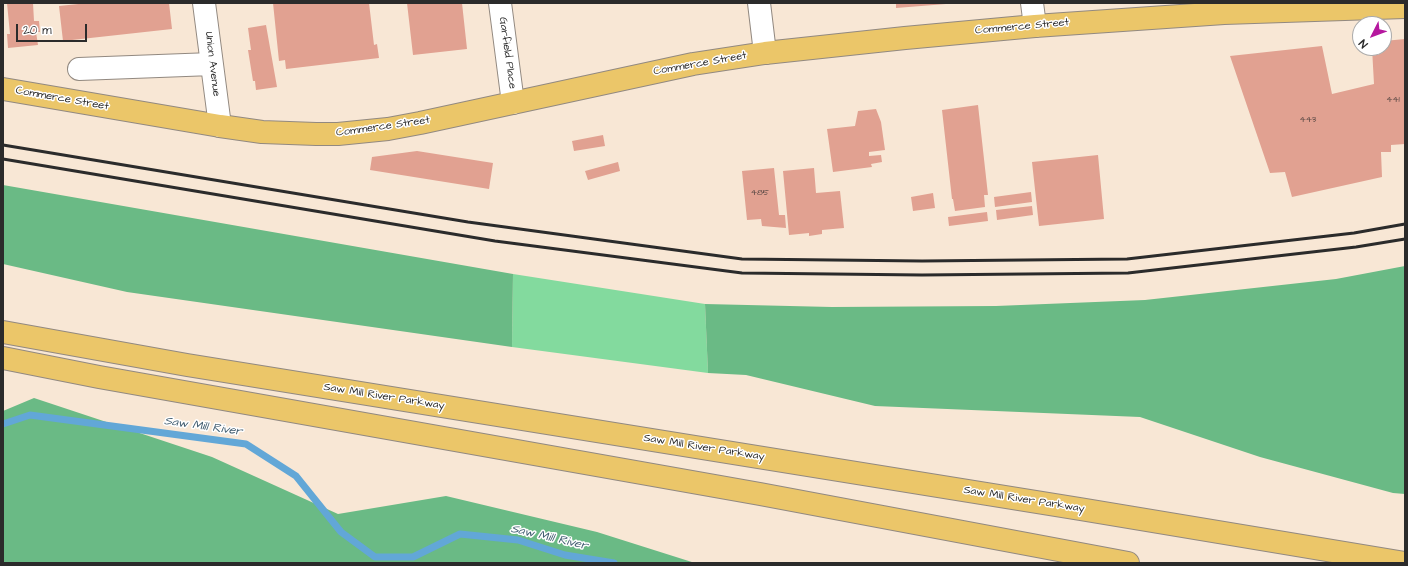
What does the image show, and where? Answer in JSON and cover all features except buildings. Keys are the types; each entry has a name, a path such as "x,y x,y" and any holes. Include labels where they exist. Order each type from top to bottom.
{"main road":[{"name":"Commerce Street","path":"3,89 220,126 285,133 338,134 388,129 693,64 766,53 1230,8 1405,7"},
{"name":"Saw Mill River Parkway","path":"3,332 187,365 1405,563"},
{"path":"3,358 99,377 754,493 1128,563"}],"street":[{"name":"Union Avenue","path":"204,3 220,126"},
{"name":"Garfield Place","path":"500,3 514,103"},
{"path":"759,3 766,53"},
{"path":"1032,3 1035,26"},
{"path":"79,70 212,64"}],"green space":[{"path":"3,185 513,274 512,347 127,292 3,264"},
{"path":"1405,266 1405,494 1393,493 1260,457 1140,417 875,406 746,375 708,373 705,304 832,307 996,306 1145,300 1336,279"},
{"path":"513,274 705,304 708,373 512,347"},
{"path":"34,398 212,457 338,514 446,496 597,532 695,563 3,563 3,411"}],"waterway":[{"name":"Saw Mill River","path":"3,424 30,415 246,444 296,476 341,532 375,557 413,557 460,534 518,540 565,555 614,563"}],"railway":[{"path":"3,145 468,222 742,259 922,261 1127,259 1354,233 1405,224"},
{"path":"3,159 495,241 742,273 922,275 1128,273 1356,247 1405,239"}]}
